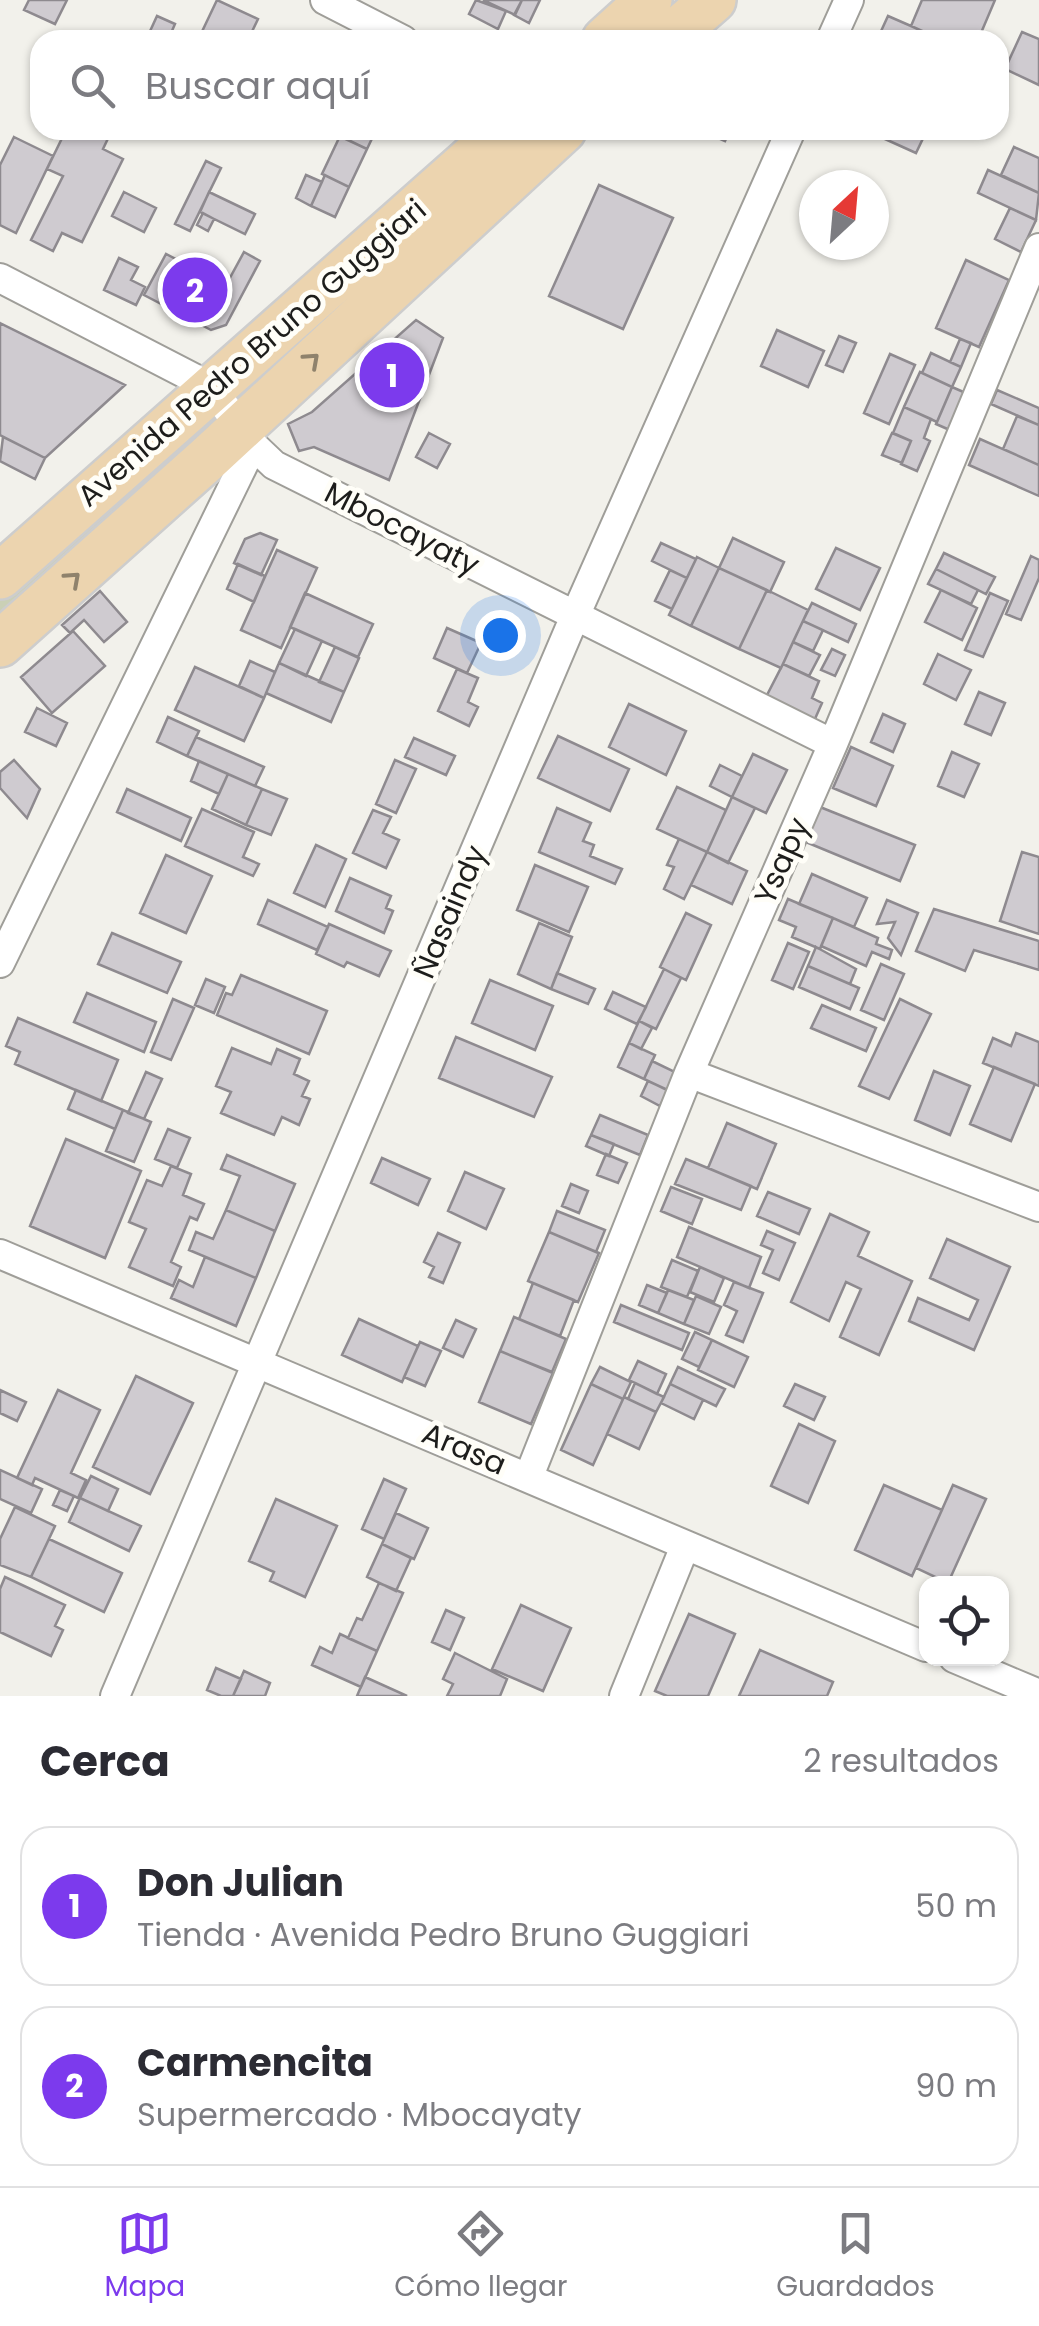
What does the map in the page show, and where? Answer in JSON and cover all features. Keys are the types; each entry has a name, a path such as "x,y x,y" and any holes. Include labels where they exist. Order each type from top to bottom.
{"main road":[{"path":"616,30 649,0"},
{"path":"678,30 713,0"},
{"name":"Avenida Pedro Bruno Guggiari","path":"0,576 493,140"},
{"name":"Avenida Pedro Bruno Guggiari","path":"0,644 247,435 551,140"}],"street":[{"path":"325,0 384,30"},
{"path":"836,30 849,0"},
{"name":"Ñasaindy","path":"115,1696 576,616 787,140"},
{"name":"Ysapy","path":"529,1476 689,1073 833,744 1039,248"},
{"name":"Mbocayaty","path":"0,278 211,387 274,465 833,744"},
{"path":"0,964 247,435"},
{"path":"689,1073 1039,1207"},
{"name":"Arasa","path":"0,1254 919,1644"},
{"path":"624,1696 685,1546"},
{"path":"973,1666 1039,1694"}],"green space":[{"path":"124,495 123,505 0,617 0,591"}],"building":[{"path":"29,0 67,0 55,24 24,10"},
{"path":"217,0 258,19 253,30 203,30"},
{"path":"476,0 506,11 498,29 469,14"},
{"path":"483,0 522,0 515,15"},
{"path":"522,0 540,0 529,23 514,15"},
{"path":"922,0 995,0 982,30 920,30 911,26"},
{"path":"157,16 175,24 172,30 151,30"},
{"path":"888,16 920,30 882,30"},
{"path":"1022,32 1039,39 1039,85 1009,71 1009,60"},
{"path":"14,137 53,156 16,233 0,225 0,165"},
{"path":"61,140 107,140 103,149 123,159 82,242 62,233 53,251 31,240 63,176 47,169"},
{"path":"338,140 348,140 367,149 349,187 322,174"},
{"path":"348,140 371,140 367,149"},
{"path":"887,140 922,140 916,153"},
{"path":"1014,147 1039,158 1039,193 1001,175"},
{"path":"206,161 221,168 190,231 175,224"},
{"path":"988,170 1039,193 1036,220 978,193"},
{"path":"306,175 322,182 311,206 296,198"},
{"path":"325,175 349,187 335,217 311,206"},
{"path":"599,185 673,218 623,329 549,296"},
{"path":"124,192 156,208 144,232 112,216"},
{"path":"209,192 255,214 245,234 200,212"},
{"path":"1010,208 1036,220 1021,252 995,239"},
{"path":"203,213 214,219 208,231 197,225"},
{"path":"244,252 260,261 226,325 211,330 144,295 166,254 226,285"},
{"path":"119,258 138,267 131,280 145,287 136,305 104,290"},
{"path":"966,260 1009,280 979,347 936,328"},
{"path":"416,320 443,338 389,480 314,447 299,451 288,424 312,412"},
{"path":"0,323 125,385 45,458 0,435"},
{"path":"777,330 824,351 808,387 761,366"},
{"path":"839,336 856,343 843,372 826,365"},
{"path":"960,339 971,343 961,367 950,362"},
{"path":"931,353 961,367 952,387 922,373"},
{"path":"890,354 915,365 889,424 864,413"},
{"path":"920,372 952,387 937,422 904,407"},
{"path":"952,387 968,394 952,431 936,424"},
{"path":"997,390 1039,408 1039,425 991,404"},
{"path":"904,407 931,419 924,438 930,441 917,471 901,464 911,441 893,433"},
{"path":"1017,416 1039,425 1039,465 1003,449"},
{"path":"429,433 450,444 437,468 416,457"},
{"path":"892,433 911,441 902,463 882,455"},
{"path":"3,437 45,458 35,479 0,461"},
{"path":"980,439 1039,465 1039,496 969,465"},
{"path":"260,533 277,540 261,575 234,563 245,539"},
{"path":"733,538 784,562 770,592 719,568"},
{"path":"661,543 696,559 687,578 652,561"},
{"path":"836,548 880,568 860,610 816,589"},
{"path":"277,550 317,568 281,648 241,630"},
{"path":"944,553 995,577 986,594 936,569"},
{"path":"1031,556 1039,560 1039,578 1021,620 1006,614"},
{"path":"697,557 719,568 691,626 669,615"},
{"path":"238,564 265,576 254,602 227,589"},
{"path":"719,568 767,590 739,649 691,626"},
{"path":"936,569 978,590 971,604 928,584"},
{"path":"670,570 687,578 672,609 655,601"},
{"path":"767,590 808,610 781,668 739,649"},
{"path":"941,590 977,608 962,640 925,622"},
{"path":"100,591 127,622 104,642 84,620 70,633 62,625"},
{"path":"305,593 373,624 358,657 290,627"},
{"path":"990,593 1008,601 983,657 965,650"},
{"path":"812,603 856,624 848,642 803,621"},
{"path":"803,621 823,630 813,651 793,642"},
{"path":"447,628 481,643 467,673 434,658"},
{"path":"295,629 322,641 306,676 279,663"},
{"path":"73,631 105,666 52,713 21,677"},
{"path":"793,642 820,655 809,676 783,664"},
{"path":"335,647 359,658 344,692 319,682"},
{"path":"832,649 845,655 835,676 821,670"},
{"path":"938,654 971,670 956,700 924,684"},
{"path":"250,661 275,672 264,698 239,686"},
{"path":"279,663 344,692 331,722 266,693"},
{"path":"783,664 819,681 812,698 822,703 814,721 766,697"},
{"path":"195,667 264,698 244,741 175,710"},
{"path":"457,669 478,678 468,702 478,707 469,726 438,711"},
{"path":"979,692 1005,703 991,735 965,724"},
{"path":"629,704 686,731 666,775 609,747"},
{"path":"37,708 67,723 56,746 25,732"},
{"path":"883,714 905,724 893,752 871,742"},
{"path":"168,717 199,731 187,756 157,742"},
{"path":"558,736 629,769 610,811 538,778"},
{"path":"196,737 264,767 255,786 187,756"},
{"path":"414,738 455,756 446,775 405,757"},
{"path":"851,747 893,766 876,806 833,788"},
{"path":"952,752 979,764 964,797 938,786"},
{"path":"753,754 787,770 766,813 732,797"},
{"path":"14,760 40,789 27,818 0,788 0,772"},
{"path":"395,760 416,769 396,813 376,804"},
{"path":"199,761 228,774 219,794 191,781"},
{"path":"720,765 742,776 732,797 710,786"},
{"path":"228,774 262,789 246,825 212,809"},
{"path":"677,787 726,810 707,852 657,829"},
{"path":"127,789 191,818 181,841 117,812"},
{"path":"262,789 287,799 271,835 246,825"},
{"path":"732,797 755,808 728,863 707,852"},
{"path":"815,805 915,845 900,881 801,840"},
{"path":"557,808 591,823 583,841 594,845 590,856 622,869 615,884 539,852"},
{"path":"202,809 254,832 243,857 259,864 253,876 185,846"},
{"path":"373,810 391,817 383,833 399,840 386,868 353,853"},
{"path":"679,839 707,852 684,899 664,889 674,867 667,865"},
{"path":"316,845 346,859 325,907 294,893"},
{"path":"707,852 747,871 732,904 691,885"},
{"path":"1022,852 1039,857 1039,934 1000,921"},
{"path":"166,855 212,876 186,933 140,913"},
{"path":"535,865 588,887 569,932 517,910"},
{"path":"812,874 867,898 854,927 799,904"},
{"path":"350,878 391,896 386,908 393,911 384,933 336,911"},
{"path":"788,899 833,918 820,949 792,937 796,927 779,920"},
{"path":"268,900 328,927 317,950 258,924"},
{"path":"887,900 918,913 901,955 888,938 895,922 877,924"},
{"path":"934,909 1039,941 1039,970 974,950 965,971 916,951"},
{"path":"686,913 711,925 686,980 660,967"},
{"path":"833,918 878,938 876,944 892,950 889,959 872,952 866,966 821,946"},
{"path":"539,923 572,937 551,989 518,974"},
{"path":"329,924 391,951 379,976 347,962 344,967 316,954"},
{"path":"112,933 181,962 167,993 98,964"},
{"path":"788,943 809,952 793,989 772,980"},
{"path":"816,947 856,969 850,984 808,966"},
{"path":"881,964 904,974 884,1020 861,1010"},
{"path":"808,966 859,988 850,1009 799,987"},
{"path":"664,969 681,978 656,1029 639,1021"},
{"path":"557,973 595,989 588,1004 551,989"},
{"path":"241,975 327,1011 309,1054 217,1015 226,993 232,995"},
{"path":"206,979 225,987 214,1013 195,1005"},
{"path":"490,980 553,1006 535,1050 472,1023"},
{"path":"613,992 646,1007 637,1024 605,1009"},
{"path":"87,993 156,1022 144,1052 74,1022"},
{"path":"173,999 194,1008 171,1060 151,1052"},
{"path":"900,999 931,1014 889,1099 859,1086"},
{"path":"822,1005 876,1028 866,1051 811,1028"},
{"path":"18,1018 118,1060 101,1101 15,1064 20,1052 6,1046"},
{"path":"639,1021 652,1028 641,1049 629,1043"},
{"path":"1016,1033 1039,1042 1039,1086 983,1063 993,1038 1011,1046"},
{"path":"456,1037 552,1077 534,1117 439,1078"},
{"path":"629,1043 655,1055 644,1079 618,1067"},
{"path":"232,1048 271,1064 277,1049 300,1059 294,1074 309,1081 302,1096 310,1099 299,1125 282,1117 274,1135 221,1113 231,1092 216,1086"},
{"path":"652,1061 675,1072 667,1090 644,1079"},
{"path":"994,1067 1035,1084 1011,1141 970,1124"},
{"path":"934,1071 970,1086 950,1135 915,1120"},
{"path":"146,1072 162,1079 144,1119 128,1113"},
{"path":"648,1081 668,1090 660,1106 641,1096"},
{"path":"76,1090 123,1110 115,1129 68,1109"},
{"path":"123,1110 151,1122 134,1162 106,1151"},
{"path":"600,1115 648,1135 640,1155 591,1135"},
{"path":"727,1123 776,1144 757,1189 708,1168"},
{"path":"168,1129 190,1138 177,1168 155,1159"},
{"path":"591,1135 614,1144 609,1156 586,1146"},
{"path":"66,1139 141,1171 105,1258 30,1226"},
{"path":"606,1154 627,1163 618,1183 597,1175"},
{"path":"227,1155 295,1184 275,1231 226,1210 240,1176 221,1169"},
{"path":"382,1158 430,1179 418,1205 371,1183"},
{"path":"686,1159 751,1186 741,1210 675,1184"},
{"path":"171,1166 191,1174 183,1195 204,1204 197,1220 190,1217 171,1262 181,1267 173,1286 129,1267 146,1229 129,1222 147,1180 162,1186"},
{"path":"465,1172 504,1189 486,1229 448,1211"},
{"path":"571,1184 588,1191 579,1213 562,1206"},
{"path":"671,1187 702,1199 692,1224 661,1211"},
{"path":"768,1192 810,1209 799,1234 757,1216"},
{"path":"226,1210 275,1231 256,1278 189,1250 196,1232 213,1239"},
{"path":"557,1211 605,1230 596,1252 549,1232"},
{"path":"830,1214 869,1232 858,1256 912,1281 879,1355 840,1337 861,1289 846,1282 829,1321 791,1302"},
{"path":"689,1227 761,1257 749,1288 677,1257"},
{"path":"767,1231 795,1243 779,1280 763,1273 773,1250 761,1245"},
{"path":"549,1232 599,1253 578,1302 528,1281"},
{"path":"438,1233 460,1243 443,1283 429,1277 434,1267 424,1262"},
{"path":"947,1239 1010,1267 974,1350 909,1321 918,1298 969,1320 978,1300 930,1278"},
{"path":"205,1257 256,1278 236,1326 171,1298 179,1280 193,1287"},
{"path":"672,1260 698,1271 687,1297 661,1287"},
{"path":"700,1267 724,1278 714,1302 690,1292"},
{"path":"734,1282 763,1293 743,1342 726,1335 737,1311 724,1305"},
{"path":"533,1283 574,1300 560,1336 519,1319"},
{"path":"647,1285 667,1293 658,1313 639,1305"},
{"path":"668,1290 694,1300 684,1324 658,1313"},
{"path":"696,1296 721,1307 709,1334 684,1324"},
{"path":"621,1305 689,1333 682,1350 614,1322"},
{"path":"514,1317 566,1339 552,1372 500,1351"},
{"path":"359,1319 418,1346 402,1382 342,1355"},
{"path":"456,1320 476,1329 463,1357 443,1348"},
{"path":"695,1332 712,1340 699,1367 682,1359"},
{"path":"712,1340 748,1357 734,1387 698,1370"},
{"path":"420,1342 441,1351 425,1386 404,1377"},
{"path":"500,1351 553,1373 531,1424 479,1402"},
{"path":"638,1361 666,1374 657,1394 629,1380"},
{"path":"600,1367 631,1382 623,1399 591,1384"},
{"path":"678,1367 725,1389 716,1406 670,1384"},
{"path":"136,1376 193,1403 150,1494 93,1467"},
{"path":"635,1383 664,1397 656,1412 628,1399"},
{"path":"591,1384 623,1399 593,1465 561,1450"},
{"path":"670,1384 703,1400 694,1419 661,1403"},
{"path":"795,1384 825,1397 814,1420 784,1406"},
{"path":"0,1390 26,1402 17,1421 0,1413"},
{"path":"58,1390 100,1410 71,1473 86,1480 78,1498 35,1478 32,1485 17,1478"},
{"path":"624,1397 656,1412 639,1449 607,1434"},
{"path":"799,1424 835,1441 808,1503 771,1486"},
{"path":"0,1470 42,1489 31,1513 0,1499"},
{"path":"91,1476 118,1489 108,1511 80,1498"},
{"path":"384,1479 406,1489 384,1539 362,1529"},
{"path":"884,1485 942,1510 912,1576 855,1550"},
{"path":"953,1485 986,1499 951,1576 933,1576 916,1568"},
{"path":"60,1490 74,1496 67,1511 53,1505"},
{"path":"80,1498 141,1526 129,1551 69,1522"},
{"path":"276,1499 337,1526 305,1597 270,1581 274,1572 249,1561"},
{"path":"15,1507 55,1526 31,1577 0,1565 0,1539"},
{"path":"396,1513 428,1528 414,1559 382,1544"},
{"path":"49,1539 122,1573 104,1612 31,1577"},
{"path":"382,1544 411,1558 396,1591 367,1577"},
{"path":"5,1577 65,1605 55,1626 63,1630 51,1656 0,1632 0,1589"},
{"path":"379,1583 403,1593 377,1651 348,1638 357,1618 362,1620"},
{"path":"521,1605 571,1628 543,1691 492,1669"},
{"path":"446,1610 464,1618 450,1650 432,1642"},
{"path":"689,1614 735,1634 708,1696 667,1696 655,1691"},
{"path":"340,1634 377,1651 361,1687 312,1665 320,1647 332,1653"},
{"path":"760,1650 833,1682 827,1696 739,1696"},
{"path":"455,1653 507,1679 500,1696 447,1696 453,1684 443,1679"},
{"path":"216,1668 241,1679 233,1696 207,1690"},
{"path":"244,1671 270,1683 265,1696 233,1696"},
{"path":"365,1677 407,1696 357,1696"}],"place":[{"name":"Carmencita","path":"195,290"},
{"name":"Don Julian","path":"392,375"}]}
